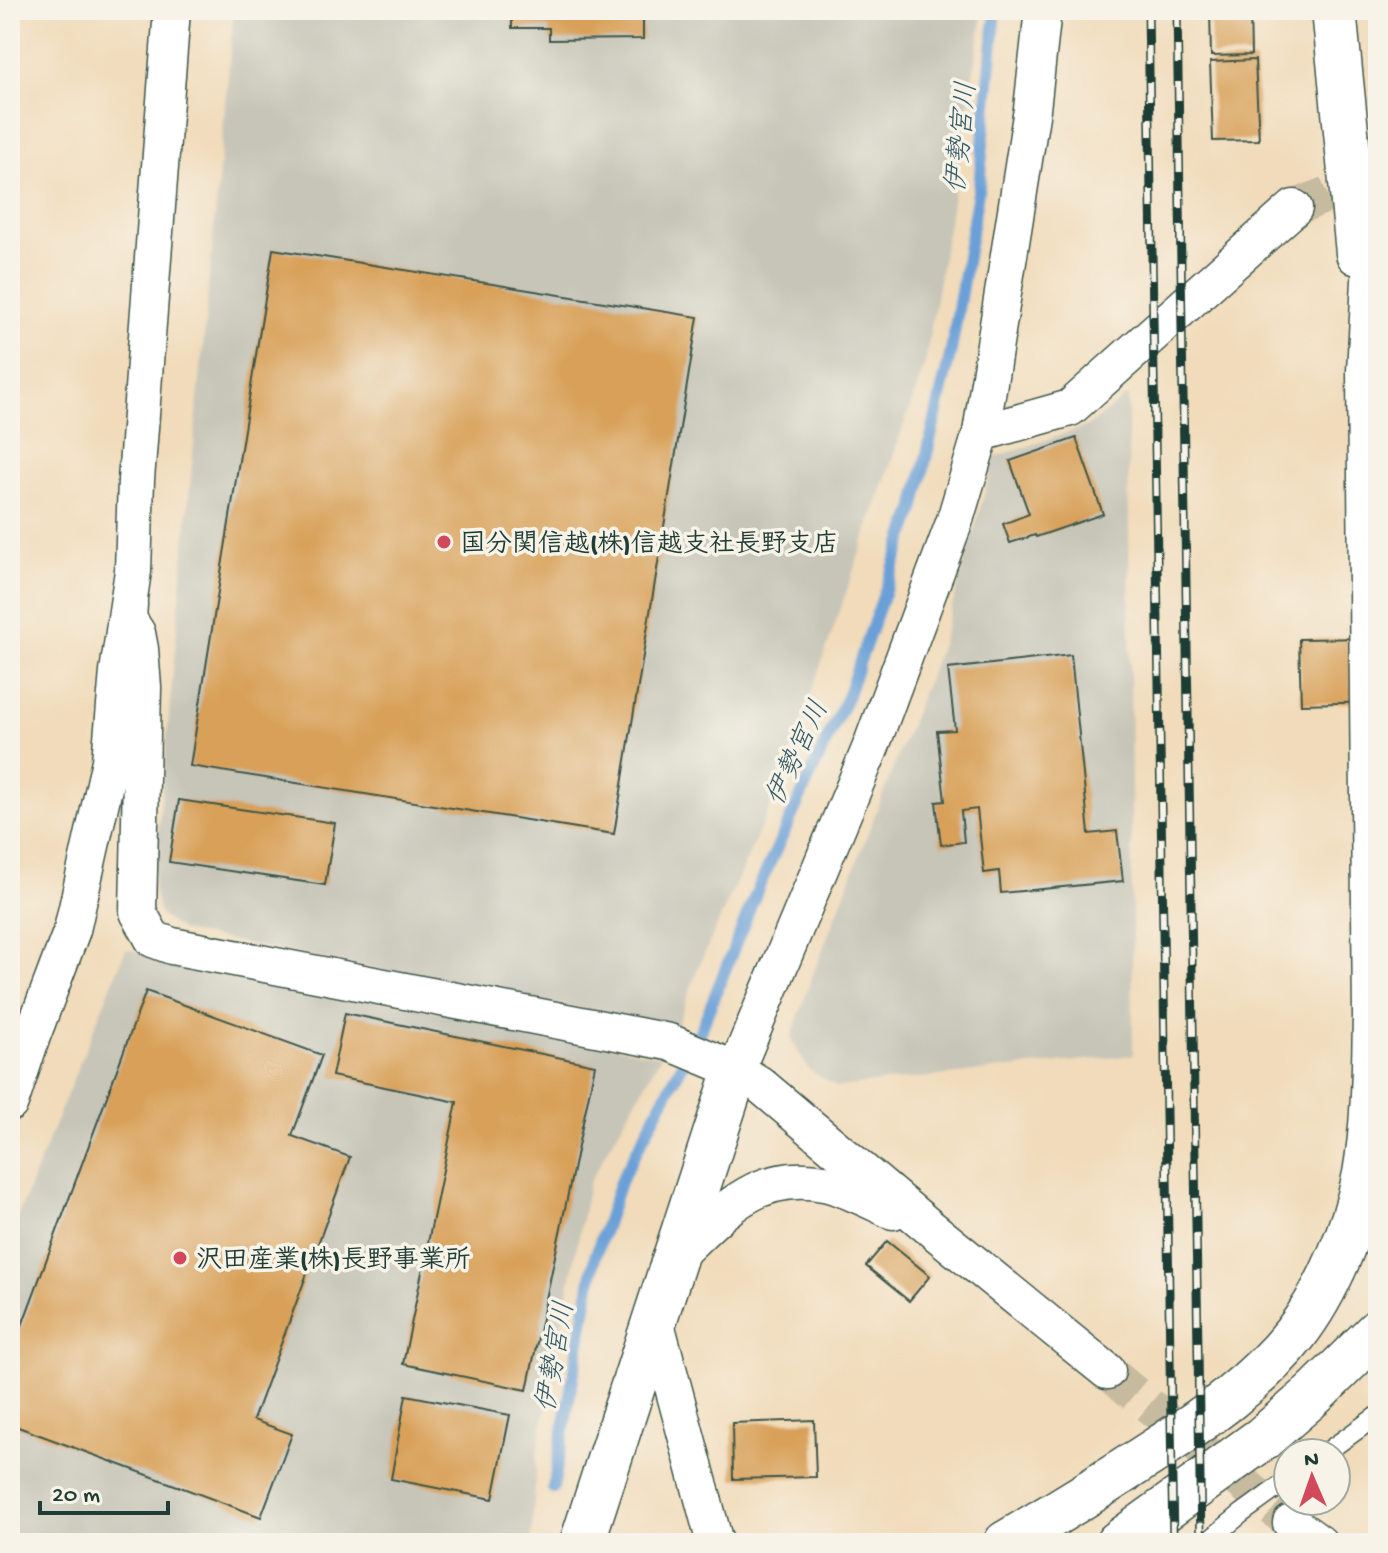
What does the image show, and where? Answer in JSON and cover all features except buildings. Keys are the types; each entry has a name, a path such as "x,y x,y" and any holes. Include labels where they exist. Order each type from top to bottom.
{"main road":[{"path":"1334,10 1369,371"},
{"path":"1006,1543 1104,1484 1215,1411 1256,1377 1296,1333 1326,1284 1349,1232 1365,1174 1372,1103 1375,1016 1369,371 1378,209"},
{"path":"582,1543 676,1256 720,1064"},
{"path":"1118,1543 1263,1438 1314,1394 1378,1331"},
{"path":"1095,1543 1217,1470"},
{"path":"984,1543 1104,1484"}],"street":[{"path":"10,1103 72,930 110,761 118,672 133,571 136,480 172,10"},
{"path":"720,1064 870,749 954,523 981,433 1032,109 1043,10"},
{"path":"981,433 1070,408 1294,208"},
{"path":"129,604 128,619 137,633 143,687 138,912 153,939 172,946 669,1042 720,1064 759,1084 1107,1371"},
{"path":"676,1256 727,1207 756,1189 791,1180 826,1183 928,1226"},
{"path":"655,1320 715,1543"}],"lane":[{"path":"1347,1437 1378,1415"},
{"path":"1206,1543 1272,1492"}],"shaded area":[{"path":"234,10 982,10 925,364 778,789 698,968 676,1029 182,931 161,916 153,889"},
{"path":"1128,395 1133,1055 837,1087 809,1070 791,1039 812,977 941,645 995,457 1088,426"},
{"path":"126,949 661,1056 589,1183 537,1454 531,1543 10,1543 10,1235"}],"waterway":[{"name":"伊勢宮川","path":"553,1488 595,1257 620,1182 702,1027 757,891 847,697 914,510 951,351 979,186 996,10"}],"tunnel":[{"path":"1294,208 1378,174"},
{"path":"1107,1371 1291,1523"}],"railway":[{"path":"1148,10 1173,1543"},
{"path":"1177,10 1201,1543"}],"place":[{"name":"国分関信越(株)信越支社長野支店","path":"444,542"},
{"name":"沢田産業(株)長野事業所","path":"180,1258"}]}
